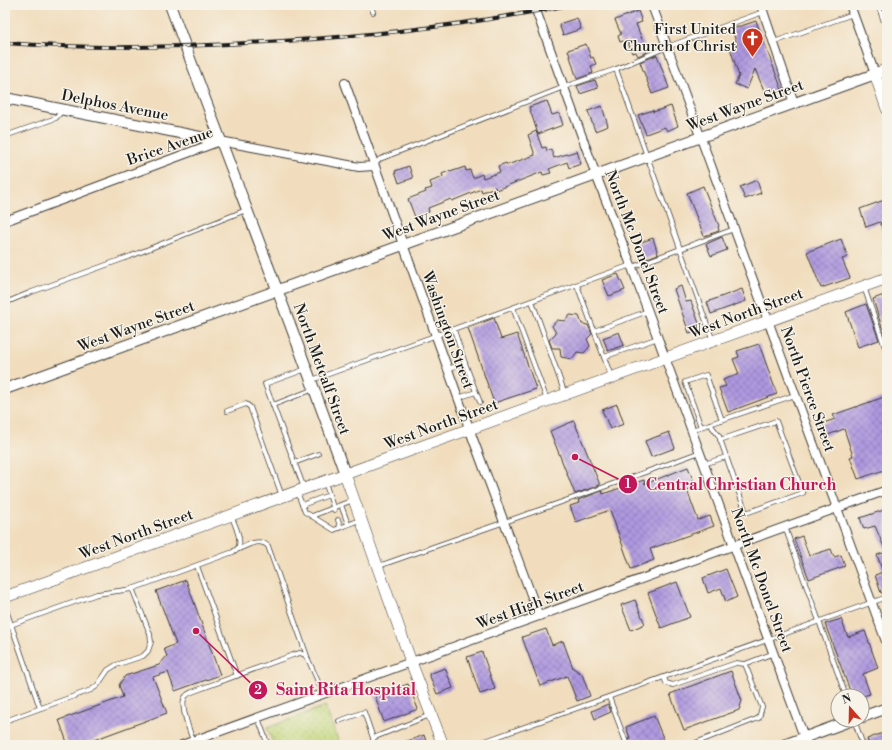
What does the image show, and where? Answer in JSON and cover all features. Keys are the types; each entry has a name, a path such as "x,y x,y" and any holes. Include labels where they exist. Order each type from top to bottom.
{"main road":[{"name":"West Wayne Street","path":"875,74 887,69"},
{"path":"875,74 887,109"},
{"name":"West North Street","path":"5,597 887,278"},
{"name":"North Metcalf Street","path":"345,474 411,662 443,745"}],"street":[{"name":"North Metcalf Street","path":"170,5 345,474"},
{"name":"North Mc Donel Street","path":"534,5 596,175 632,266 806,741"},
{"path":"850,5 875,74"},
{"name":"North Pierce Street","path":"653,8 887,644"},
{"path":"762,9 794,103"},
{"name":"West Wayne Street","path":"5,389 875,74"},
{"name":"Washington Street","path":"345,83 469,429 539,616"},
{"name":"Delphos Avenue","path":"5,98 220,141"},
{"name":"Brice Avenue","path":"5,221 220,141 359,167 374,166"},
{"name":"West High Street","path":"184,745 887,490"},
{"path":"870,713 887,708"},
{"path":"784,745 806,741 835,728"}],"lane":[{"path":"371,5 373,12"},
{"path":"878,5 887,30"},
{"path":"374,166 380,159 564,87 616,69 762,9"},
{"path":"774,42 853,14"},
{"path":"616,69 713,341"},
{"path":"5,136 56,118 62,110"},
{"path":"5,303 131,256 246,210"},
{"path":"273,405 313,385 436,336 734,229"},
{"path":"577,285 612,378"},
{"path":"864,286 887,353"},
{"path":"532,301 565,394"},
{"path":"513,308 547,401"},
{"path":"594,331 648,311"},
{"path":"454,330 480,402"},
{"path":"604,357 658,338"},
{"path":"448,369 466,363"},
{"path":"307,369 265,384 294,463 301,490 302,505 306,512 334,530 361,520"},
{"path":"701,427 685,382 706,374 722,420"},
{"path":"458,398 476,392"},
{"path":"692,430 795,395"},
{"path":"227,411 246,404 250,407 282,497"},
{"path":"710,424 720,440 746,513 803,493 776,421 720,440"},
{"path":"377,567 592,492 700,452"},
{"path":"294,463 318,454"},
{"path":"704,464 726,457"},
{"path":"325,482 334,509"},
{"path":"302,505 329,495"},
{"path":"312,516 334,509 354,500"},
{"path":"341,505 348,524"},
{"path":"231,515 240,543 238,548 233,552"},
{"path":"338,520 340,527"},
{"path":"785,527 843,688"},
{"path":"5,628 97,594 132,588 197,566 249,544 259,542 265,543 268,546 308,659 324,694"},
{"path":"197,566 237,676"},
{"path":"5,721 91,690 97,686 108,670 116,665 143,656 148,651 151,642 150,634 132,588"},
{"path":"474,745 887,597"},
{"path":"5,607 40,708"},
{"path":"194,741 183,707 183,700 186,696 192,692 300,653 304,654 308,659"},
{"path":"664,677 666,683 673,684 736,663 745,664 774,653"},
{"path":"690,745 759,718 762,707 745,664"},
{"path":"609,696 627,745"},
{"path":"339,721 364,712 374,745"},
{"path":"373,738 432,714"},
{"path":"258,718 268,744 263,745"},
{"path":"856,728 863,745"}],"green space":[{"path":"325,706 340,745 274,745 267,728"}],"building":[{"path":"638,11 642,22 636,24 647,52 638,56 636,52 632,53 627,40 620,42 618,36 621,34 615,20"},
{"path":"577,18 581,29 563,35 559,24"},
{"name":"First United Church of Christ","path":"756,21 782,90 766,95 755,69 747,89 735,84 739,76 730,48 737,45 732,29"},
{"path":"586,44 591,58 593,57 596,64 591,66 593,73 577,79 568,50"},
{"path":"657,55 669,88 652,94 640,62"},
{"path":"595,80 598,88 580,94 577,86"},
{"path":"547,101 552,115 559,113 563,125 538,134 529,107"},
{"path":"602,106 608,126 595,131 588,111"},
{"path":"671,106 678,126 667,131 665,127 646,134 638,115"},
{"path":"536,131 542,148 546,147 547,151 551,149 554,158 577,151 581,164 569,168 567,162 549,169 551,173 543,175 542,172 496,190 495,187 482,192 481,189 452,201 451,199 428,208 429,212 415,217 408,199 432,188 430,182 443,177 442,174 449,171 450,172 465,167 466,171 470,170 473,178 482,174 483,178 500,172 498,166 506,163 507,165 535,155 528,135"},
{"path":"409,166 413,178 399,183 395,171"},
{"path":"757,180 761,193 745,199 740,187"},
{"path":"703,186 719,226 719,231 704,236 687,193"},
{"path":"887,199 886,239 880,222 866,227 860,209"},
{"path":"722,237 727,250 711,256 706,244"},
{"path":"653,238 658,254 642,260 636,244"},
{"path":"841,239 848,257 842,259 850,278 821,288 807,252"},
{"path":"618,274 625,290 609,296 602,280"},
{"path":"681,286 686,302 691,301 701,329 689,333 674,289"},
{"path":"742,289 746,301 711,314 707,302"},
{"path":"887,294 887,337 885,337 873,299"},
{"path":"866,304 879,340 858,347 846,312"},
{"path":"570,315 579,316 582,324 588,325 592,334 587,339 590,346 584,353 577,352 572,359 561,357 560,348 552,348 549,340 556,333 552,326 557,320 565,321"},
{"path":"494,318 501,339 517,334 536,389 494,403 468,328"},
{"path":"619,332 624,345 608,351 603,338"},
{"path":"759,344 777,394 728,412 719,388 726,386 723,380 739,374 733,359 739,357 737,351"},
{"path":"887,396 887,469 858,479 850,457 853,456 844,429 825,436 821,424 835,419 833,415"},
{"path":"617,404 624,424 610,429 602,410"},
{"path":"574,421 600,485 575,494 550,431"},
{"path":"669,432 675,448 651,457 645,441"},
{"path":"688,467 696,487 687,490 698,520 710,516 714,526 650,549 654,560 631,569 610,510 576,522 570,506 579,503 578,500 602,491 603,494 644,480 645,484"},
{"path":"887,509 887,591 881,593 875,575 883,572 877,555 886,552 875,526 864,529 860,518"},
{"path":"802,536 809,556 831,549 834,557 841,555 845,566 809,579 794,539"},
{"path":"726,569 737,597 726,602 721,588 708,593 703,578"},
{"path":"186,580 220,675 175,691 168,672 153,677 167,713 80,745 68,745 59,720 123,697 119,685 125,676 159,665 167,656 164,649 176,644 156,591"},
{"path":"677,582 690,617 661,628 648,593"},
{"path":"635,600 645,624 631,630 621,605"},
{"path":"841,619 848,637 865,631 878,668 863,674 868,688 849,688 825,624"},
{"path":"546,629 552,645 563,641 573,668 582,674 590,696 577,701 567,676 540,686 522,637"},
{"path":"482,652 495,689 480,694 467,657"},
{"path":"445,668 453,688 437,694 429,674"},
{"path":"731,671 742,701 739,710 684,730 670,694"},
{"path":"408,684 418,709 384,722 375,696"},
{"path":"608,704 611,712 595,719 592,711"},
{"path":"654,716 666,745 630,745 628,738 630,738 626,727"},
{"path":"883,733 887,745 869,745 867,739"},
{"path":"424,735 427,745 400,745 400,744"}],"railway":[{"path":"5,43 126,47 187,46 287,41 449,25 569,5"}],"place":[{"name":"First United Church of Christ","path":"752,58"},
{"name":"Central Christian Church","path":"575,457"},
{"name":"Saint Rita Hospital","path":"196,631"}]}
